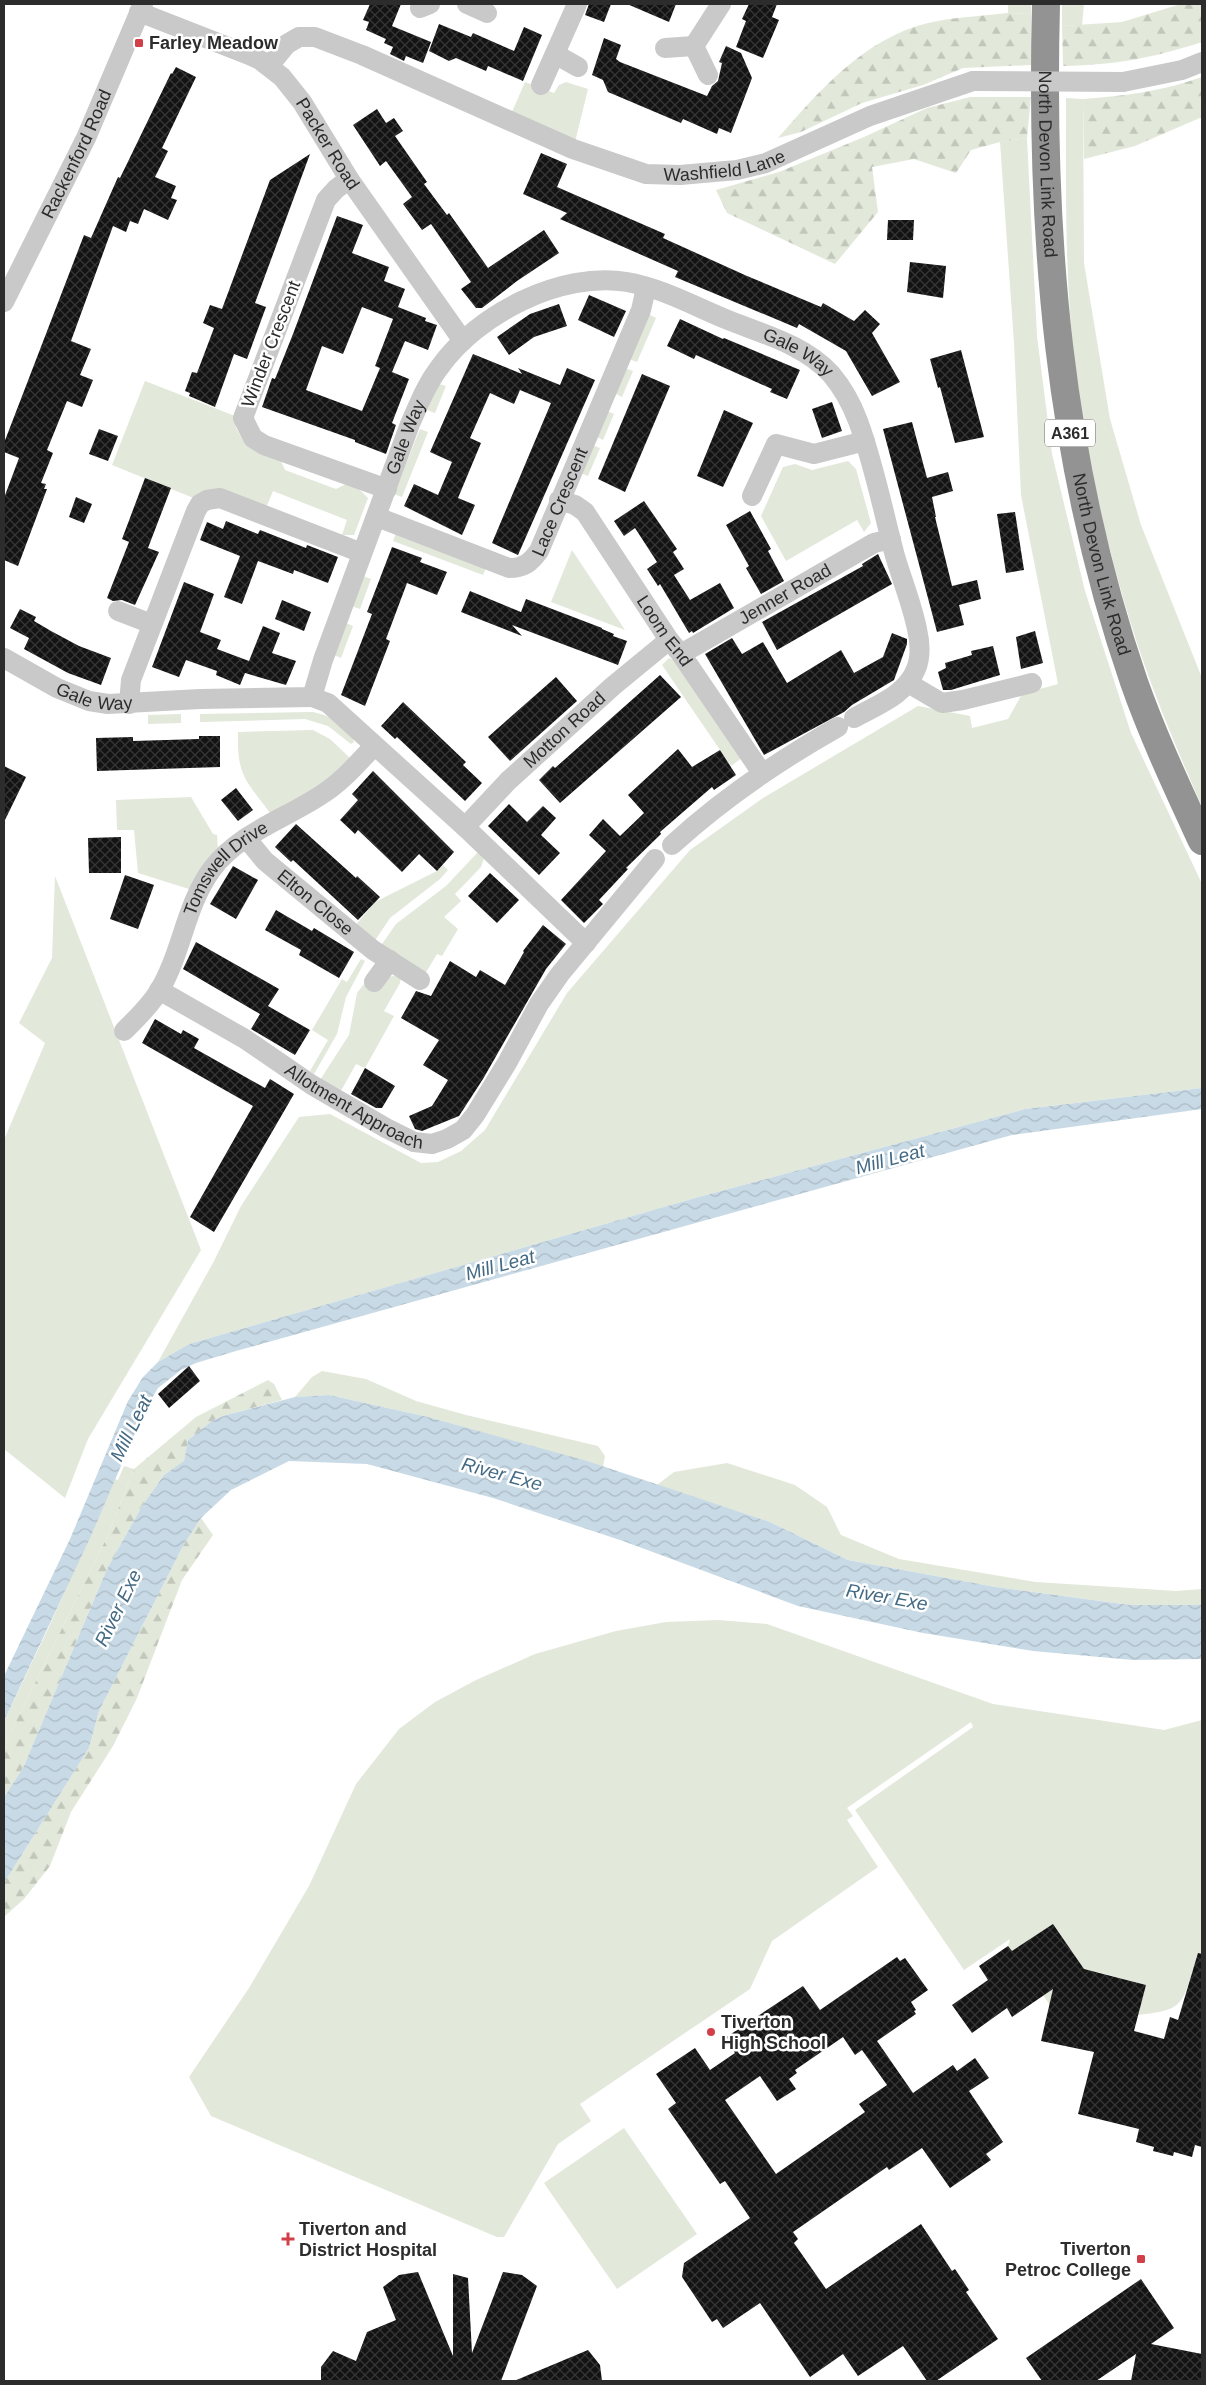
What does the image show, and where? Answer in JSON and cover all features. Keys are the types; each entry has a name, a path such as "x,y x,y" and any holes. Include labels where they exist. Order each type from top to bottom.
{"highway":[{"name":"North Devon Link Road","path":"1046,4 1046,153 1049,223 1059,355 1067,418 1086,518 1134,682 1171,774 1202,841"}],"street":[{"path":"467,4 487,13"},
{"path":"541,85 577,4"},
{"path":"694,46 721,4"},
{"name":"Packer Road","path":"141,8 249,55 269,66 282,77 302,102 349,179 464,341"},
{"name":"Rackenford Road","path":"4,302 86,138 141,8"},
{"name":"Washfield Lane","path":"269,66 287,44 299,37 315,37 362,55 573,149 646,174 680,176 737,170 766,163 886,110 973,81 1123,82 1182,70 1202,62"},
{"path":"665,48 694,46"},
{"path":"694,46 708,75"},
{"path":"555,54 578,67"},
{"name":"Winder Crescent","path":"349,179 336,188 326,200 243,418 253,438 264,445 387,489"},
{"name":"Gale Way","path":"4,658 50,684 90,701 108,704 200,699 312,697 362,553 425,389 440,366 464,341 502,312 543,291 577,282 630,283 788,344 812,358 831,374 858,419 917,628 920,654 916,669 908,684 898,694 762,773"},
{"name":"Lace Crescent","path":"377,517 508,568 520,568 531,562 539,551 641,310 646,288"},
{"path":"752,496 776,444 814,454 865,441"},
{"path":"129,704 131,680 200,504 212,498 227,500 362,553"},
{"name":"Loom End","path":"559,500 574,505 585,512 762,773"},
{"name":"Jenner Road","path":"675,647 874,543 891,540"},
{"path":"118,611 152,624"},
{"name":"Motton Road","path":"465,827 508,780 613,686 675,647"},
{"path":"908,684 942,702 962,700 1032,682"},
{"path":"312,697 328,703 465,827 586,943"},
{"name":"Tomswell Drive","path":"124,1031 144,1012 159,990 172,964 191,906 212,869 246,838 324,794 374,746"},
{"path":"672,845 723,801 762,773"},
{"name":"Elton Close","path":"246,838 266,861 373,950 420,980"},
{"name":"Allotment Approach","path":"159,990 245,1039 312,1085 386,1128 414,1142 432,1144 447,1139 463,1130 475,1115 507,1063 539,1004 586,943 655,860"},
{"path":"374,982 390,960"}],"green space":[{"path":"1008,4 1031,4 1031,14 1008,13"},
{"path":"1062,4 1084,4 1082,25 1062,26"},
{"path":"1181,4 1202,4 1202,42 1134,60 1063,66 1062,26 1122,22"},
{"path":"1008,13 1031,14 1032,65 963,68 923,85 862,103 801,132 778,138 810,102 845,68 884,41 905,30 928,23"},
{"path":"1202,77 1202,117 1135,146 1084,159 1083,99 1144,92"},
{"path":"525,82 554,93 559,85 566,82 588,89 575,142 512,112"},
{"path":"970,97 1031,97 1027,138 1000,142 971,150 956,173 914,159 872,167 878,212 835,264 727,213 716,190 779,172 864,137 927,108"},
{"path":"1066,98 1083,99 1084,263 1110,419 1141,525 1202,678 1202,807 1138,647 1110,548 1092,470 1079,392 1068,286"},
{"path":"1027,138 1037,336 1052,454 1085,591 1131,733 1202,884 1202,1088 1025,1109 695,1198 189,1344 158,1362 214,1261 241,1206 299,1117 330,1114 421,1163 438,1162 461,1151 485,1130 567,993 690,850 763,798 918,706 970,716 972,728 1008,719 1022,694 1058,684 1021,495 1014,343 1000,142"},
{"path":"648,314 656,318 637,362 629,359"},
{"path":"625,368 633,371 622,397 614,393"},
{"path":"145,381 235,416 236,428 244,442 280,459 285,470 336,489 346,484 359,489 368,498 354,535 342,535 347,520 273,491 266,508 196,499 112,465"},
{"path":"439,384 446,386 435,413 427,410"},
{"path":"607,411 614,414 603,440 595,436"},
{"path":"420,429 428,432 402,497 394,494"},
{"path":"592,445 600,448 588,476 580,473"},
{"path":"848,461 856,469 871,523 864,532 857,520 786,561 761,516 783,467 795,464 812,470"},
{"path":"396,533 486,568 483,575 393,541"},
{"path":"572,550 625,630 551,602"},
{"path":"363,576 371,579 360,609 351,606"},
{"path":"346,623 353,626 341,658 334,655"},
{"path":"669,658 676,661 742,758 731,766 662,665"},
{"path":"312,712 324,715 338,722 352,736 354,742 351,744 328,726 305,719 200,722 200,714"},
{"path":"181,714 181,723 148,724 148,715"},
{"path":"313,730 330,739 350,758 323,783 270,813 244,776 239,758 238,732"},
{"path":"191,797 213,834 217,835 218,850 189,889 138,873 134,830 117,830 116,800"},
{"path":"478,852 484,858 481,867 455,894 461,901 444,917 458,929 442,956 437,954 425,974 380,947 396,924 446,886"},
{"path":"443,865 448,870 440,879 390,918 374,942 355,926 375,902 437,871"},
{"path":"55,876 201,1250 88,1439 65,1498 4,1449 4,1140 45,1043 19,1023 52,958"},
{"path":"361,959 365,961 346,997 337,1034 314,1074 310,1071 328,1040 312,1030 342,979 347,982"},
{"path":"394,976 401,977 400,983 384,1011 394,1016 365,1068 356,1064 342,1089 338,1092 320,1080 349,1035 357,993 367,980"},
{"path":"322,1371 366,1379 416,1401 466,1415 598,1446 605,1456 603,1467 428,1417 329,1395 295,1397 312,1377"},
{"path":"268,1380 274,1384 282,1400 213,1420 188,1440 184,1462 164,1475 142,1506 107,1569 23,1768 4,1797 4,1746 107,1537 134,1469 196,1417"},
{"path":"727,1463 795,1485 827,1507 841,1535 899,1559 1036,1582 1176,1591 1202,1589 1202,1605 1130,1605 996,1587 848,1560 770,1522 657,1485 674,1472"},
{"path":"124,1466 134,1469 107,1537 4,1746 4,1721 48,1629 115,1479 118,1480"},
{"path":"201,1518 213,1535 182,1580 137,1698 113,1746 71,1812 50,1866 24,1899 4,1917 4,1883 89,1748 99,1711 183,1546"},
{"path":"718,1620 767,1624 993,1704 1164,1730 1202,1720 1202,1971 1193,1969 1182,1999 1171,2009 1138,2015 1146,1985 1098,1972 1050,2005 1031,1978 1055,1976 1078,1960 1053,1924 1031,1939 1025,1971 1008,1946 1010,1939 964,1970 855,1810 973,1727 971,1722 847,1808 853,1816 847,1820 878,1867 772,1941 750,1989 580,2104 591,2121 558,2144 504,2237 497,2237 211,2116 189,2077 249,1988 309,1886 356,1784 399,1729 435,1702 476,1680 535,1654 616,1631 666,1622"},
{"path":"624,2128 697,2234 617,2289 544,2183"}],"water":[{"name":"Mill Leat","path":"1202,1088 1202,1109 1012,1135 236,1351 196,1363 181,1370 158,1388 145,1410 90,1538 4,1721 4,1676 70,1539 128,1401 143,1377 158,1362 189,1344 695,1198 1025,1109"},
{"name":"River Exe","path":"329,1395 428,1417 587,1461 770,1522 848,1560 996,1587 1130,1605 1202,1605 1202,1659 1133,1660 1033,1651 923,1633 798,1606 623,1541 493,1498 367,1464 289,1461 231,1490 201,1518 183,1546 99,1711 89,1748 4,1883 4,1797 23,1768 107,1569 142,1506 164,1475 184,1461 188,1440 213,1420 295,1397"}],"building":[{"path":"370,4 401,4 392,26 431,42 423,63 406,56 404,61 390,54 393,47 384,43 386,39 366,30 369,22 363,20"},
{"path":"589,4 611,4 604,22 585,15"},
{"path":"627,4 676,4 669,22"},
{"path":"749,4 777,4 772,17 779,20 763,58 736,47 746,21 742,19"},
{"path":"439,24 471,37 473,33 514,51 524,27 542,35 523,81 488,66 486,71 456,58 449,61 429,51"},
{"path":"604,38 621,45 616,59 620,62 707,96 712,86 718,81 722,63 719,62 726,46 741,53 752,78 731,133 719,128 717,134 683,119 681,123 608,92 603,80 592,75"},
{"path":"176,67 196,77 162,148 168,151 155,177 176,186 171,198 177,200 168,220 144,209 138,224 130,221 126,232 113,226 71,341 91,349 80,375 93,380 82,407 67,401 47,450 53,453 41,483 46,484 44,489 47,489 18,566 4,560 4,498 19,458 4,452 4,443 84,235 91,238 118,177 120,178 171,73"},
{"path":"377,109 386,123 394,118 403,131 395,136 427,182 424,184 447,215 449,213 488,268 544,230 559,253 517,281 482,308 476,308 461,289 471,282 431,224 422,230 403,204 412,197 386,161 380,166 353,125"},
{"path":"541,153 567,164 557,187 665,234 663,238 747,276 821,307 823,303 854,321 865,310 880,324 872,333 900,382 872,396 846,351 799,324 797,328 675,277 678,271 560,219 567,213 523,194"},
{"path":"310,154 255,303 266,307 247,359 234,354 215,407 189,396 190,393 185,391 192,372 197,373 214,328 203,323 210,305 222,309 270,180"},
{"path":"337,216 363,225 352,253 389,267 384,281 405,289 398,307 426,318 425,321 437,325 428,350 405,341 392,372 409,379 392,423 396,425 386,454 355,442 355,440 262,407 272,378 275,379","holes":["362,307 393,319 375,366 380,368 362,411 306,390 322,346 343,354"]},
{"path":"888,220 914,220 913,240 887,240"},
{"path":"910,262 946,266 943,298 907,292"},
{"path":"589,295 626,311 614,337 578,320"},
{"path":"559,304 567,326 534,337 509,355 497,337 530,314"},
{"path":"680,319 723,339 800,370 787,399 770,392 772,389 696,355 694,359 667,346"},
{"path":"961,350 984,437 955,443 940,387 938,388 930,359"},
{"path":"473,354 522,374 518,368 560,385 567,368 595,380 518,555 492,543 551,403 520,390 514,404 490,393 470,438 481,443 458,498 475,505 462,535 404,506 414,484 438,495 452,462 430,452"},
{"path":"642,374 670,386 625,492 598,479"},
{"path":"832,402 842,431 822,438 812,409"},
{"path":"724,410 753,423 723,487 697,476"},
{"path":"912,422 927,478 948,472 953,491 932,497 952,586 977,580 981,599 959,605 964,625 937,632 883,429"},
{"path":"99,429 118,436 108,461 89,454"},
{"path":"145,478 171,488 148,548 159,552 135,605 122,600 113,601 107,598 129,542 122,539"},
{"path":"76,497 92,504 84,523 69,517"},
{"path":"644,501 677,549 673,552 684,569 674,575 690,600 720,583 734,608 693,633 692,631 689,633 660,584 658,586 647,569 657,562 635,528 624,536 614,521"},
{"path":"750,511 771,549 768,551 784,581 761,594 746,568 749,566 726,525"},
{"path":"1015,512 1024,570 1006,573 997,514"},
{"path":"226,521 258,534 260,530 306,548 307,545 338,557 328,583 294,570 293,574 258,561 242,604 224,597 240,556 200,540 207,522 223,529"},
{"path":"392,547 422,558 420,562 447,572 437,595 407,583 386,639 390,641 365,706 341,695 372,614 367,612"},
{"path":"878,554 892,584 777,650 762,622 863,566 862,564"},
{"path":"184,582 214,594 200,632 221,640 217,649 249,661 263,626 280,633 272,653 296,661 286,685 245,673 240,685 216,675 217,671 186,660 179,677 152,667"},
{"path":"470,591 521,612 526,599 614,634 613,636 627,641 618,665 512,625 522,636 461,612"},
{"path":"282,600 311,612 304,631 275,619"},
{"path":"20,609 36,617 34,621 51,631 79,646 111,658 101,685 68,673 24,649 29,638 10,628"},
{"path":"1035,631 1043,663 1021,669 1016,637"},
{"path":"892,633 907,639 907,644 894,680 852,705 844,712 764,755 705,654 732,638 742,654 763,642 787,683 841,650 854,673 883,657"},
{"path":"993,646 1000,675 951,690 943,690 938,672 946,668 945,663 972,655 971,651"},
{"path":"660,675 681,697 560,803 539,780"},
{"path":"556,677 577,701 510,761 488,737"},
{"path":"403,702 466,762 463,765 482,783 465,801 397,737 395,739 381,726"},
{"path":"199,736 220,736 220,767 97,771 96,738 133,737 133,741 199,739"},
{"path":"678,749 692,767 720,750 736,775 714,790 712,787 660,832 661,834 626,868 628,869 599,900 603,904 584,923 561,900 606,851 589,835 603,819 620,836 644,813 628,795"},
{"path":"4,766 26,777 4,822"},
{"path":"373,771 454,852 437,871 419,854 402,872 358,830 355,834 340,820 358,800 352,794"},
{"path":"236,788 253,810 238,821 221,800"},
{"path":"509,804 527,822 543,806 556,818 541,835 560,853 539,875 488,826"},
{"path":"296,824 380,897 358,920 293,860 291,862 275,847"},
{"path":"121,837 121,873 89,873 88,838"},
{"path":"233,866 258,880 236,919 210,904"},
{"path":"490,873 519,900 497,923 468,896"},
{"path":"125,875 154,885 138,929 110,919"},
{"path":"276,910 312,931 314,928 354,952 339,978 299,955 301,950 265,930"},
{"path":"543,925 566,944 546,969 483,1079 459,1116 422,1131 415,1129 409,1116 432,1106 448,1080 423,1065 439,1040 401,1018 416,991 431,996 450,961 476,977 480,970 505,985 523,951"},
{"path":"196,942 279,989 268,1006 310,1030 295,1055 251,1029 260,1014 183,969"},
{"path":"155,1019 181,1034 183,1030 199,1039 194,1048 265,1088 270,1079 294,1094 214,1232 190,1217 253,1106 142,1043"},
{"path":"365,1068 395,1086 382,1108 376,1108 351,1094"},
{"path":"189,1366 200,1381 169,1408 158,1394"},
{"path":"1053,1924 1084,1969 1146,1985 1134,2031 1164,2039 1170,2017 1178,2020 1198,1953 1202,1954 1202,2147 1195,2145 1192,2157 1174,2152 1173,2156 1153,2151 1154,2147 1136,2142 1139,2129 1078,2114 1094,2052 1041,2041 1053,1989 1012,2017 1007,2008 972,2033 952,2005 988,1980 979,1966 1008,1946 1012,1951"},
{"path":"897,1957 900,1961 905,1958 928,1990 911,2002 916,2010 914,2011 916,2014 877,2041 913,2093 953,2065 957,2071 975,2058 989,2078 969,2091 1003,2142 986,2154 991,2160 950,2188 922,2148 889,2170 887,2167 793,2232 798,2239 794,2243 826,2289 921,2224 952,2271 955,2269 969,2290 966,2292 998,2339 936,2381 927,2381 903,2346 858,2376 843,2354 810,2377 760,2303 723,2328 717,2319 712,2322 682,2277 684,2263 750,2218 725,2181 720,2184 668,2109 676,2103 656,2074 695,2048 710,2070 735,2053 725,2038 803,1986 820,2010","holes":["843,2037 855,2055 862,2050 887,2085 859,2104 865,2112 776,2174 725,2100 760,2076 777,2101 796,2089 789,2079 797,2073 795,2070"]},
{"path":"418,2272 453,2356 453,2274 468,2278 472,2353 503,2272 522,2275 537,2286 501,2381 321,2381 321,2367 333,2351 356,2361 367,2332 396,2320 383,2287 399,2275"},
{"path":"1141,2279 1174,2328 1151,2344 1202,2354 1202,2381 1131,2381 1136,2354 1096,2381 1042,2381 1026,2358"},
{"path":"588,2350 600,2365 602,2381 514,2381"}],"place":[{"name":"Farley Meadow","path":"139,43"},
{"name":"Tiverton High School","path":"711,2032"},
{"name":"Tiverton and District Hospital","path":"288,2239"},
{"name":"Tiverton Petroc College","path":"1141,2259"}]}
